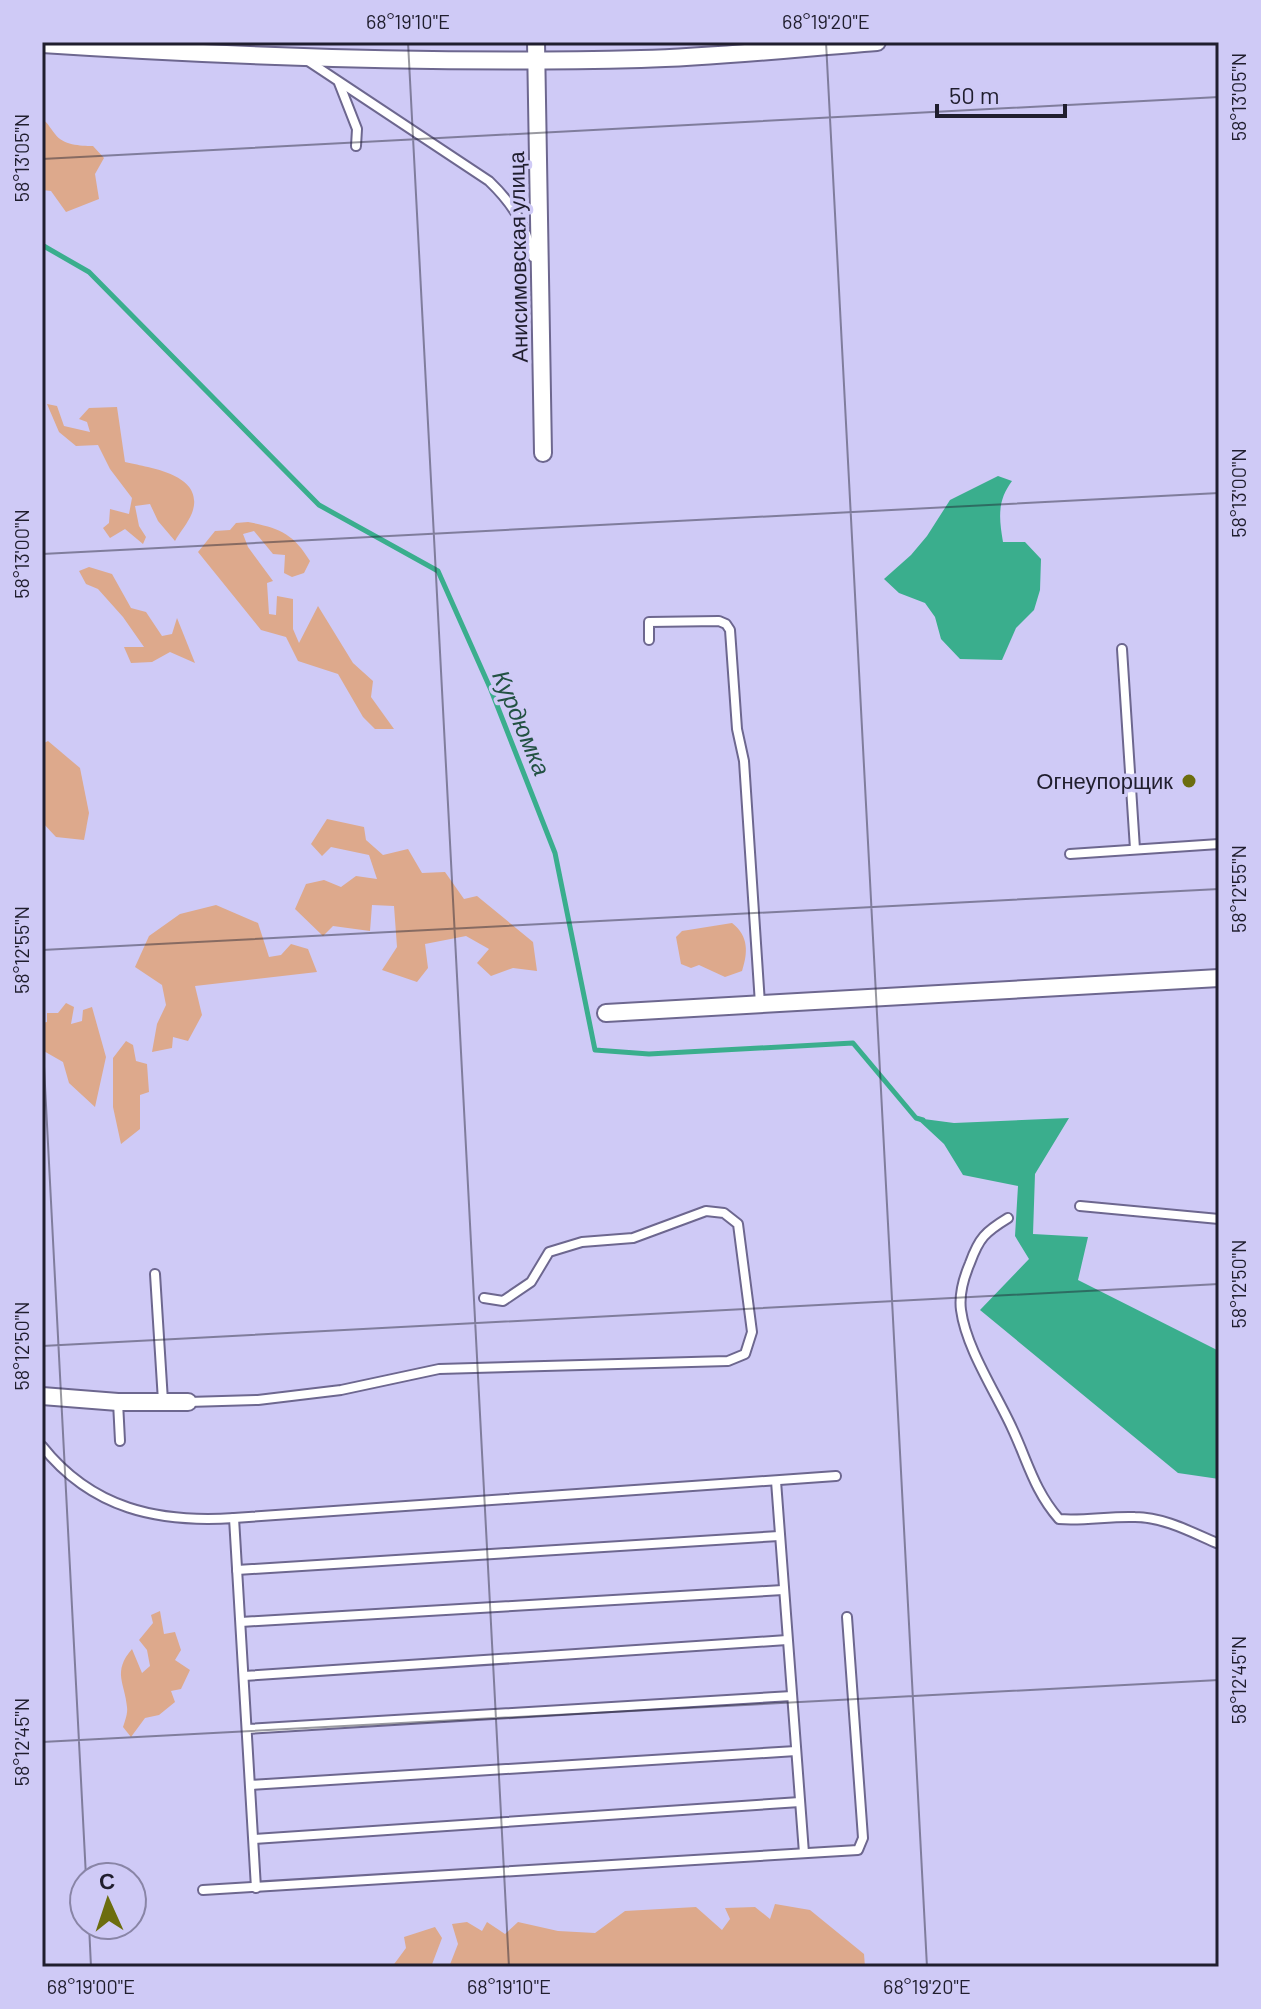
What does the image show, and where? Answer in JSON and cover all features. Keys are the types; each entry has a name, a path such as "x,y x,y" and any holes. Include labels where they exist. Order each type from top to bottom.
{"street":[{"name":"Анисимовская улица","path":"536,42 543,453"},
{"path":"42,44 301,57 538,59 701,57 877,42"},
{"path":"606,1013 1219,978"},
{"path":"42,1396 118,1402 188,1402"}],"lane":[{"path":"301,57 489,181 509,200 521,219 540,292"},
{"path":"339,82 357,129 356,146"},
{"path":"649,640 649,622 719,621 730,630 737,729 744,761 760,1005"},
{"path":"1122,649 1135,849"},
{"path":"1070,854 1219,844"},
{"path":"1080,1206 1219,1219"},
{"path":"188,1402 258,1400 341,1390 439,1369 728,1361 745,1354 752,1332 738,1224 724,1213 706,1211 633,1238 582,1242 549,1252 531,1282 503,1301 484,1298"},
{"path":"1008,1218 986,1231 976,1246 964,1276 961,1310 970,1341 1014,1431 1041,1499 1059,1519 1088,1521 1136,1517 1170,1523 1219,1544"},
{"path":"155,1274 163,1403"},
{"path":"118,1402 120,1441"},
{"path":"42,1446 56,1465 82,1486 136,1512 199,1520 836,1476"},
{"path":"776,1481 804,1853"},
{"path":"234,1518 256,1888"},
{"path":"237,1570 779,1536"},
{"path":"241,1622 783,1590"},
{"path":"203,1890 858,1850 863,1838 847,1617"},
{"path":"244,1676 787,1640"},
{"path":"247,1729 792,1696"},
{"path":"250,1785 796,1751"},
{"path":"254,1839 800,1802"}],"shaded area":[{"path":"42,119 62,141 93,146 104,158 95,174 99,199 66,212 51,191 42,190"},
{"path":"47,404 57,406 64,426 90,432 87,422 79,419 89,408 117,407 125,462 161,470 184,481 191,489 194,500 192,513 175,541 158,521 150,504 135,506 139,526 146,537 143,544 125,529 110,538 103,528 109,523 110,509 129,514 132,498 110,469 98,445 76,446 59,432"},
{"path":"998,476 1012,481 1000,510 1003,542 1025,542 1041,559 1040,590 1034,610 1016,628 1002,660 960,659 941,639 935,617 925,603 899,593 884,579 927,536 950,500"},
{"path":"248,522 284,533 298,544 310,561 304,573 292,577 284,573 285,555 273,554 254,531 243,534 248,547 273,581 267,583 269,614 276,615 277,596 293,599 293,629 299,643 318,606 353,663 373,681 371,697 394,729 375,729 363,717 338,674 298,661 286,637 261,630 198,552 215,531 230,530 236,523"},
{"path":"89,567 112,574 131,608 146,612 162,636 172,634 177,618 195,663 170,652 152,662 131,663 124,647 144,647 98,589 86,584 79,571"},
{"path":"48,741 80,768 89,813 84,840 56,837 42,822 42,744"},
{"path":"327,819 364,827 366,840 383,855 408,849 422,873 445,872 464,899 477,896 533,942 537,971 513,968 491,976 477,963 489,949 466,936 425,944 428,968 417,982 382,970 397,947 394,906 372,905 370,931 333,926 323,936 295,909 306,884 324,880 341,887 356,876 377,879 369,855 331,847 322,856 311,844"},
{"path":"216,905 258,923 269,957 281,955 291,944 308,949 317,972 195,986 202,1015 188,1041 173,1037 172,1048 152,1052 157,1024 166,1005 162,985 135,967 149,936 180,914"},
{"path":"732,923 742,933 746,945 742,971 725,977 699,965 691,968 681,964 676,937 682,931"},
{"path":"66,1003 74,1007 71,1024 82,1021 83,1010 92,1007 106,1057 95,1107 69,1083 63,1062 42,1050 42,1023 47,1022 47,1013 58,1013"},
{"path":"126,1041 133,1045 136,1061 147,1064 149,1092 140,1095 140,1129 121,1144 113,1107 113,1058"},
{"path":"916,1118 954,1123 1069,1118 1035,1174 1033,1234 1088,1237 1078,1280 1219,1351 1219,1479 1178,1473 980,1310 1029,1259 1015,1236 1018,1186 963,1175 944,1144"},
{"path":"160,1611 164,1634 175,1632 181,1650 175,1660 190,1670 181,1689 171,1691 175,1702 159,1715 145,1718 131,1737 123,1727 127,1709 121,1678 122,1664 132,1649 142,1673 150,1666 147,1650 139,1640 153,1623 151,1615"},
{"path":"775,1904 810,1910 864,1954 865,1967 449,1967 458,1944 452,1924 467,1922 482,1931 487,1922 505,1934 518,1922 558,1931 595,1933 625,1911 696,1907 722,1930 730,1919 725,1908 755,1907 770,1919"},
{"path":"435,1927 442,1938 431,1967 392,1967 406,1948 404,1937"}],"waterway":[{"name":"Курдюмка","path":"42,245 89,272 319,505 438,571 491,690 555,853 595,1050 649,1054 853,1043 916,1118 923,1120"}],"place":[{"name":"Огнеупорщик","path":"1189,781"}]}
